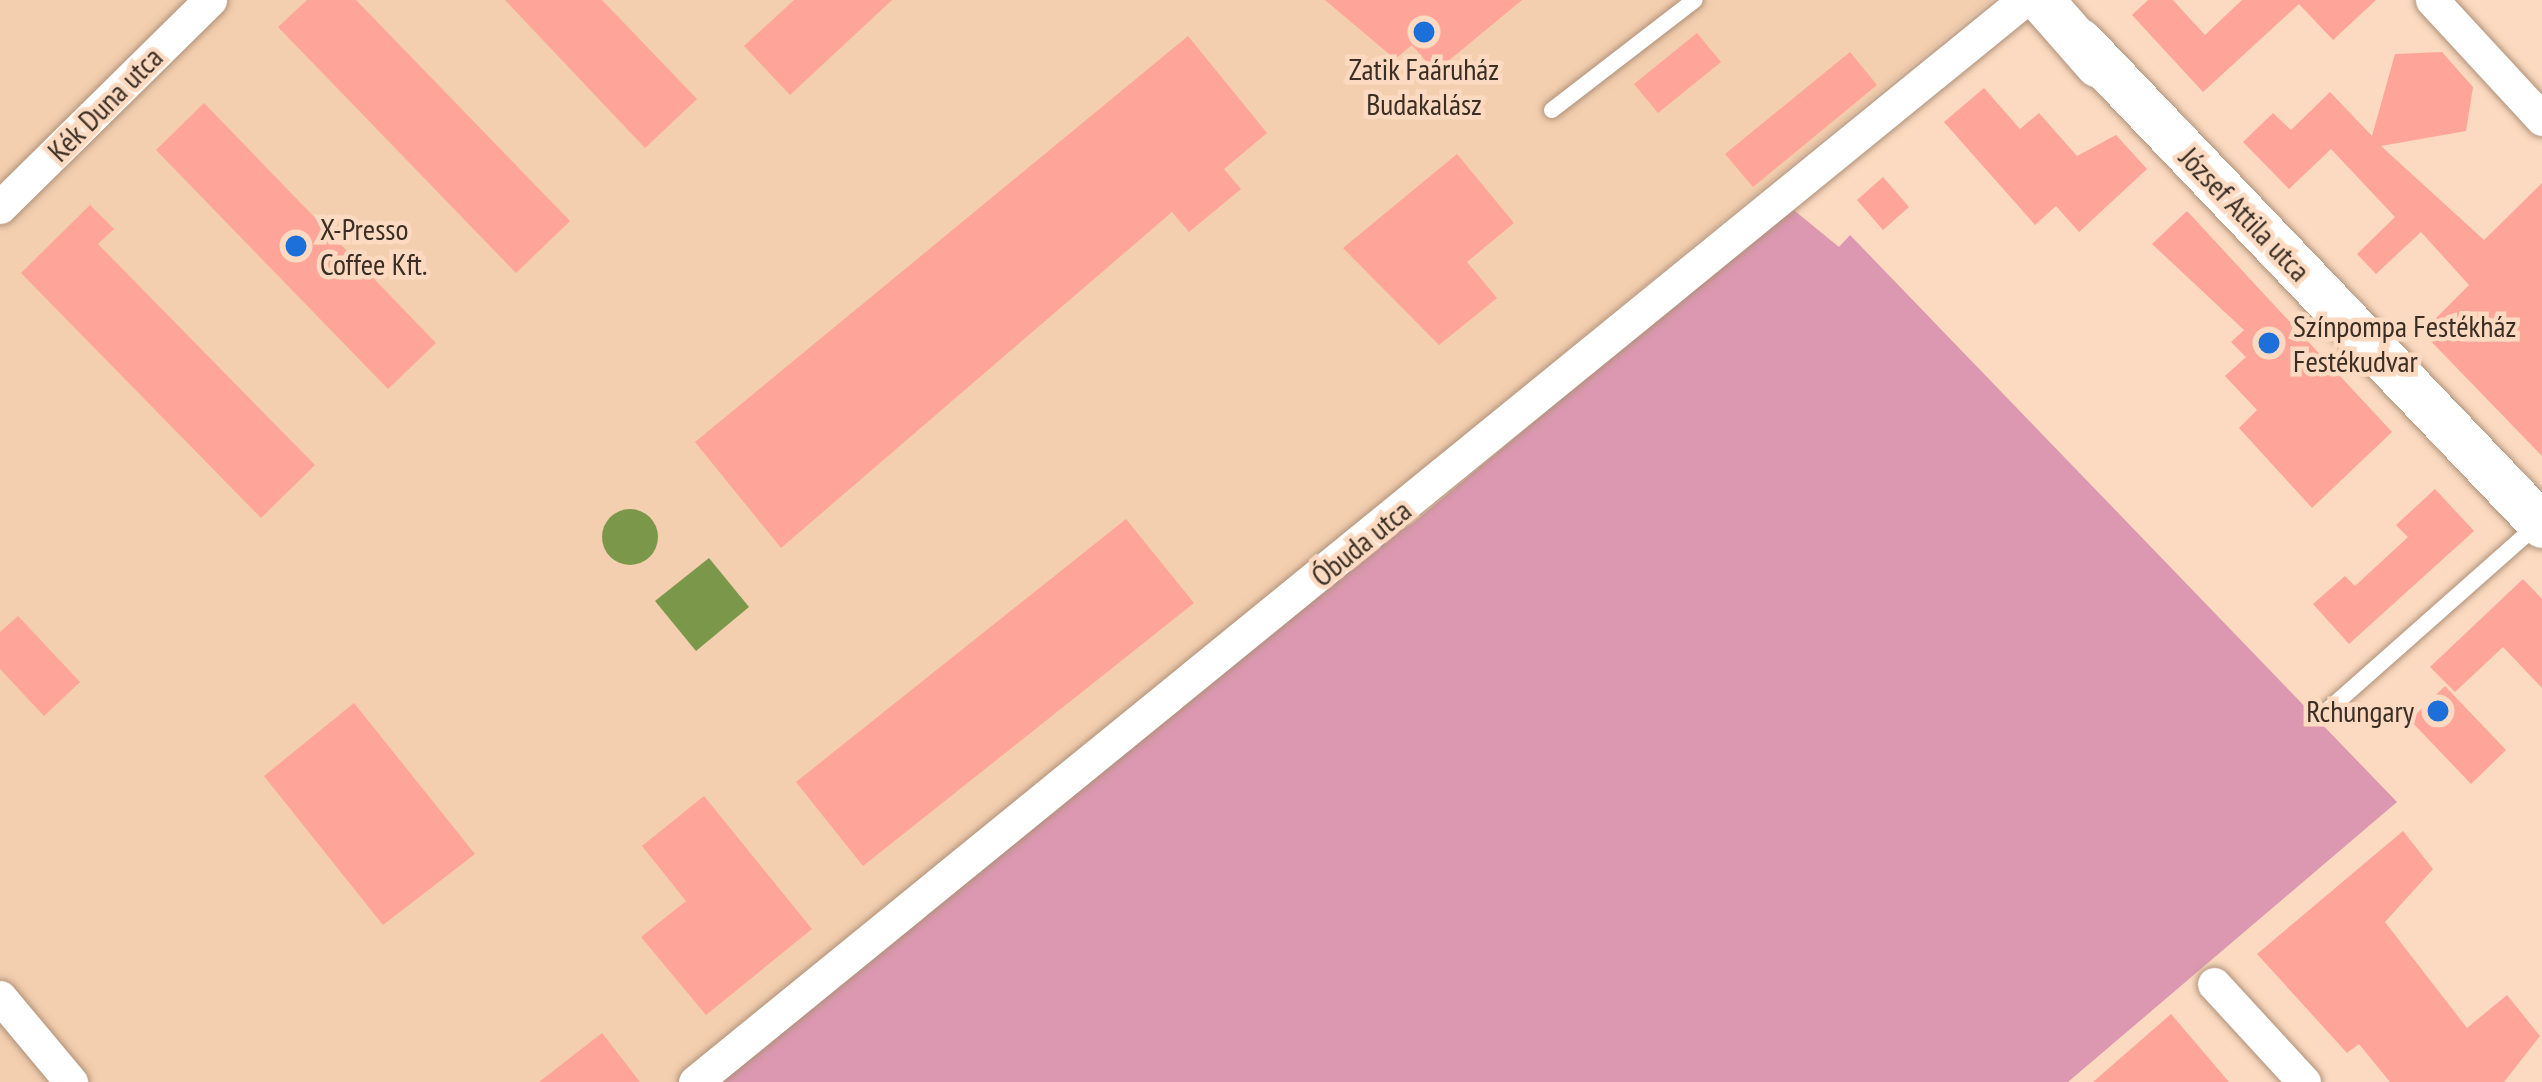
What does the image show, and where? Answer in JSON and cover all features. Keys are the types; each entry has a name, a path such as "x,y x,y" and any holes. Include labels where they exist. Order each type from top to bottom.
{"main road":[{"name":"József Attila utca","path":"2052,10 2541,523"}],"street":[{"name":"Kék Duna utca","path":"0,207 210,0"},
{"path":"2432,0 2542,119"},
{"name":"Óbuda utca","path":"695,1082 2052,10"},
{"path":"2214,983 2304,1082"},
{"path":"0,998 71,1082"}],"lane":[{"path":"1552,110 1695,0"},
{"path":"2328,710 2541,523"}],"shaded area":[{"path":"0,0 1991,0 1352,527 740,1082 0,1082"},
{"path":"1790,207 1839,247 1850,235 2397,802 2068,1082 699,1082 1357,555 1412,524"},
{"path":"630,509 650,517 658,537 650,557 630,565 610,557 602,537 610,517"},
{"path":"709,558 749,607 696,651 655,601"}],"building":[{"path":"307,0 356,0 570,221 516,273 278,27"},
{"path":"505,0 602,0 697,99 645,148"},
{"path":"794,0 892,0 790,95 744,46"},
{"name":"Zatik Faáruház Budakalász","path":"1325,0 1522,0 1435,72 1412,45 1395,59"},
{"path":"2148,0 2173,0 2205,35 2242,0 2376,0 2333,40 2299,4 2203,92 2132,15"},
{"path":"1697,33 1721,62 1658,113 1634,84"},
{"path":"1188,36 1267,133 1224,169 1241,189 1189,232 1172,212 781,548 695,442"},
{"path":"1850,52 1877,85 1753,187 1725,154"},
{"path":"2442,52 2473,87 2466,131 2381,146 2484,240 2542,183 2542,456 2422,332 2469,285 2421,232 2376,274 2357,254 2395,217 2331,149 2289,189 2243,142 2273,113 2291,130 2330,92 2372,136 2395,54"},
{"path":"1984,88 2020,129 2039,113 2077,156 2116,135 2147,169 2079,232 2056,206 2035,225 1944,122"},
{"name":"X-Presso Coffee Kft.","path":"204,103 436,343 388,389 156,150"},
{"path":"1457,154 1514,223 1467,262 1497,298 1439,345 1343,248"},
{"path":"1883,177 1909,207 1883,230 1857,200"},
{"path":"90,205 114,229 98,244 315,465 261,518 21,273"},
{"path":"2187,211 2392,432 2312,508 2239,428 2257,410 2225,376 2246,357 2231,342 2244,330 2152,244"},
{"path":"2435,489 2474,531 2349,644 2313,604 2345,576 2355,586 2408,537 2396,525"},
{"path":"1126,519 1194,603 863,866 796,782"},
{"path":"2523,579 2542,599 2542,688 2503,647 2455,692 2430,667"},
{"path":"18,616 80,682 44,716 0,669 0,632"},
{"path":"2445,686 2506,750 2471,784 2410,720"},
{"path":"354,703 475,854 383,925 264,776"},
{"path":"704,796 812,929 706,1015 641,937 686,901 642,846"},
{"path":"2403,831 2433,869 2385,922 2467,1028 2507,995 2540,1036 2504,1082 2390,1082 2359,1044 2347,1053 2257,954"},
{"path":"2171,1014 2229,1082 2093,1082"},
{"path":"602,1033 640,1082 539,1082"}],"place":[{"name":"Zatik Faáruház Budakalász","path":"1424,32"},
{"name":"X-Presso Coffee Kft.","path":"296,246"},
{"name":"Színpompa Festékház Festékudvar","path":"2269,343"},
{"name":"Rchungary","path":"2438,711"}]}
